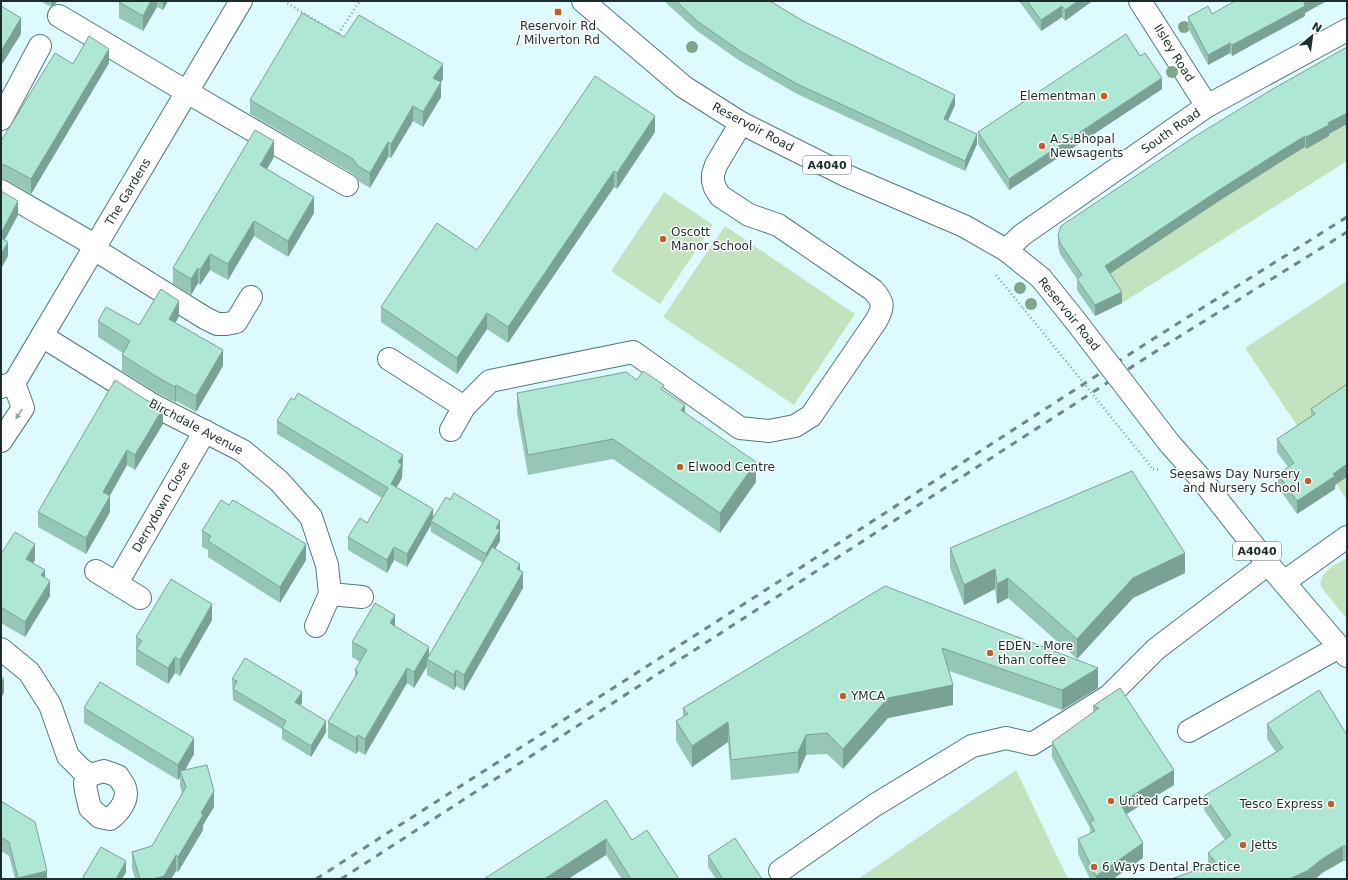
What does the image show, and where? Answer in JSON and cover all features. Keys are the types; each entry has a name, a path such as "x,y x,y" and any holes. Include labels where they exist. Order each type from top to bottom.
{"street":[{"name":"The Gardens","path":"1,441 23,408 8,385 42,336 241,1"},
{"name":"Reservoir Road","path":"583,1 684,88 741,123 847,176 964,226 1006,250 1042,278 1170,444 1202,480 1268,564 1343,651"},
{"name":"Ilsley Road","path":"1140,1 1207,106"},
{"path":"59,16 347,184"},
{"name":"South Road","path":"1006,250 1022,235 1207,106 1347,30"},
{"path":"1,119 40,46"},
{"path":"450,430 464,407 490,381 633,352 740,428 769,431 795,426 811,416 878,318 882,308 881,300 872,290 778,226 749,215 720,196 712,181 713,174 716,165 741,123"},
{"path":"1,191 95,247 192,310 217,324 236,322 251,297"},
{"name":"Birchdale Avenue","path":"42,336 153,405 243,451 280,481 311,517 327,564 330,594 316,626"},
{"path":"389,359 464,407"},
{"name":"Derrydown Close","path":"117,583 205,431"},
{"path":"1284,582 1347,537"},
{"path":"780,871 875,805 972,746 1006,738 1032,744 1056,730 1109,696 1156,649 1268,564"},
{"path":"96,571 140,598"},
{"path":"330,594 362,597"},
{"path":"1,649 29,672 50,705 68,756 81,769 90,775"},
{"path":"1189,731 1343,651"}],"path":[{"path":"284,1 338,34 360,1"},
{"path":"1023,308 1153,469"}],"green space":[{"path":"1347,54 1347,161 1122,303 1072,230"},
{"path":"664,192 713,225 660,304 611,271"},
{"path":"725,226 855,314 794,405 663,317"},
{"path":"1347,281 1347,500 1245,348"},
{"path":"1347,558 1347,619 1321,587 1321,582 1322,577 1329,569"},
{"path":"1016,770 1068,879 858,879"}],"building":[{"path":"151,1 143,16 119,2"},
{"path":"676,1 770,1 803,21 955,95 944,119 977,134 965,161 797,84 740,51 697,21"},
{"path":"1027,1 1078,1 1065,10 1062,6 1041,20"},
{"path":"1235,1 1308,1 1304,3 1305,6 1232,45 1230,43 1208,55 1188,17 1208,6 1212,14"},
{"path":"1,6 21,18 1,51"},
{"path":"302,13 344,37 359,15 443,64 433,78 441,82 423,112 413,106 391,144 388,142 370,173 358,166 353,159 250,100"},
{"path":"1126,34 1140,56 1145,53 1162,78 1009,179 978,132"},
{"path":"89,36 109,49 31,179 1,164 1,141 55,53 73,64"},
{"path":"1347,47 1347,113 1328,123 1329,125 1306,137 1305,136 1279,152 1105,266 1122,292 1095,305 1077,279 1082,275 1060,243 1058,235 1061,226 1194,137 1271,90"},
{"path":"595,76 655,116 617,173 614,171 508,327 487,313 457,358 381,307 437,223 477,250"},
{"path":"255,130 274,141 260,165 314,197 288,241 254,221 228,264 210,254 200,270 198,268 191,279 173,268"},
{"path":"1,191 18,201 1,233"},
{"path":"1,238 8,242 1,254"},
{"path":"161,289 179,301 169,319 223,350 196,396 176,385 175,387 122,355 130,341 98,321 106,307 139,325"},
{"name":"Elwood Centre","path":"643,371 664,385 661,389 685,405 681,410 756,462 720,513 613,439 528,455 517,393 626,372 637,380"},
{"path":"115,380 146,400 163,408 135,455 127,450 103,492 110,496 86,538 38,512"},
{"path":"1347,384 1347,464 1333,474 1335,476 1297,501 1278,474 1294,463 1277,439 1315,414 1311,409"},
{"path":"298,393 403,455 398,462 402,464 391,484 433,509 407,554 394,547 387,560 348,537 360,518 367,523 388,488 277,421 291,398 294,400"},
{"path":"1132,471 1185,553 1133,578 1077,639 1008,578 997,584 995,569 964,585 950,548"},
{"path":"454,493 500,521 496,528 500,530 486,554 431,521 446,497 450,500"},
{"path":"221,500 229,505 233,500 306,544 280,587 208,541 211,536 202,531"},
{"path":"15,532 35,544 26,559 45,570 41,575 50,581 25,622 1,607 1,554"},
{"path":"492,547 520,564 517,569 523,572 464,675 456,670 454,675 427,659"},
{"path":"171,579 212,604 180,660 175,657 168,668 136,649 142,641 136,637"},
{"name":"YMCA","path":"885,586 1098,668 1062,690 942,648 953,685 888,698 843,749 827,733 806,735 798,752 731,760 728,722 692,746 676,721 688,714 683,708"},
{"path":"375,603 395,615 390,623 429,647 414,672 407,668 365,739 358,735 356,738 328,722 358,672 355,670 367,650 352,642"},
{"path":"245,658 302,692 295,702 326,721 311,746 282,728 286,721 233,689 237,681 232,679"},
{"path":"1,677 4,679 1,684"},
{"path":"100,682 194,738 178,765 84,708"},
{"name":"United Carpets","path":"1120,688 1174,770 1120,803 1143,843 1096,876 1078,839 1095,831 1090,822 1094,820 1052,742 1099,708 1093,706"},
{"path":"1319,690 1347,735 1347,845 1322,859 1307,871 1289,879 1171,879 1216,863 1208,853 1231,835 1204,796 1283,748 1267,724"},
{"path":"207,765 214,791 201,813 203,815 178,857 176,855 164,876 153,879 140,879 132,852 152,846 186,787 180,771"},
{"path":"606,800 632,840 647,830 679,879 631,879 606,839 544,879 484,879"},
{"path":"1,801 35,822 47,871 18,878 9,842 1,837"},
{"path":"735,838 762,879 723,879 708,856"},
{"path":"101,847 126,861 116,879 86,879 83,877"}],"railway":[{"path":"316,879 1153,339 1347,217"},
{"path":"341,879 1161,348 1347,232"}],"place":[{"name":"Reservoir Rd / Milverton Rd","path":"558,12"},
{"name":"Elementman","path":"1104,96"},
{"name":"A.S.Bhopal Newsagents","path":"1042,146"},
{"name":"Oscott Manor School","path":"663,239"},
{"name":"Elwood Centre","path":"680,467"},
{"name":"Seesaws Day Nursery and Nursery School","path":"1308,481"},
{"name":"EDEN - More than coffee","path":"990,653"},
{"name":"YMCA","path":"843,696"},
{"name":"United Carpets","path":"1111,801"},
{"name":"Tesco Express","path":"1331,804"},
{"name":"Jetts","path":"1243,845"},
{"name":"6 Ways Dental Practice","path":"1094,867"}]}
